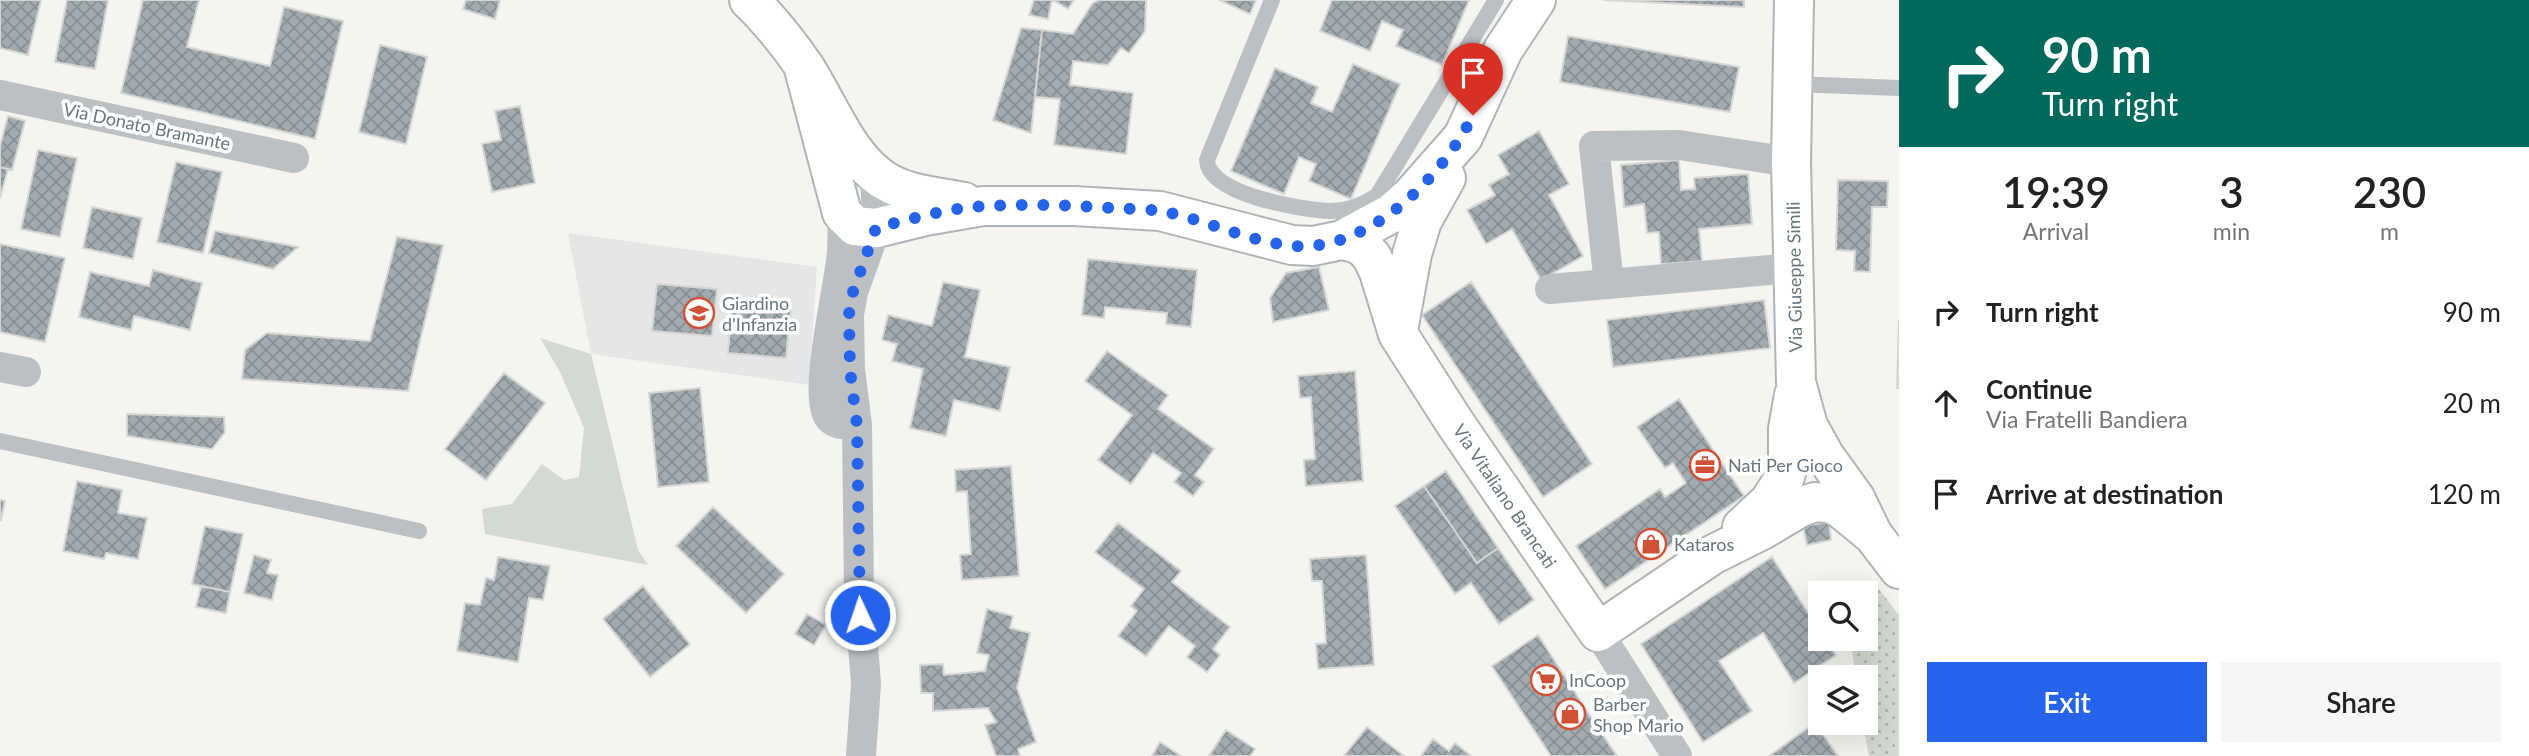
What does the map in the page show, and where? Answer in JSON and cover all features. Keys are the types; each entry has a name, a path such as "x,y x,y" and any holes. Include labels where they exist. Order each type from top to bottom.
{"street":[{"path":"749,0 803,65 855,151 873,173 889,184 903,189 984,206"},
{"path":"1398,334 1412,254 1429,204 1447,177 1462,137 1503,50 1536,0"},
{"name":"Via Giuseppe Simili","path":"1794,0 1791,162 1796,382 1808,426 1824,455 1855,498 1873,535 1899,569"},
{"path":"803,65 859,220"},
{"name":"Via Donato Bramante","path":"0,95 294,158"},
{"path":"859,220 925,216 984,206 1074,205 1160,211 1292,246 1313,246 1342,240 1392,213 1411,196 1462,137"},
{"path":"1609,284 1594,146 1679,145 1791,162"},
{"path":"861,756 866,684 859,593 857,425 836,424 829,417 824,403 828,341 842,252 876,192 873,173"},
{"name":"Via Vitaliano Brancati","path":"1342,240 1355,243 1373,257 1398,334 1455,423 1598,632 1677,756"},
{"path":"1550,289 1793,268"},
{"path":"1712,555 1769,502 1785,477 1788,465 1788,429 1796,382"},
{"name":"Via Giuseppe Simili","path":"1598,632 1712,555 1815,502 1829,503 1840,508 1873,535"}],"lane":[{"path":"1272,0 1207,160 1207,166 1237,192 1264,201 1332,211 1361,206 1377,196 1496,0"},
{"path":"1794,84 1899,88"},
{"path":"0,441 419,530"}],"shaded area":[{"name":"Giardino d'Infanzia","path":"568,233 817,267 809,385 591,354"},
{"path":"540,338 591,354 638,550 648,565 485,534 482,509 512,504 542,464 564,480 579,477 584,428 560,372"},
{"path":"1878,588 1899,615 1899,756 1869,756 1865,735 1878,735 1878,665 1854,665 1852,651 1878,651"}],"building":[{"path":"0,0 41,0 28,55 0,48"},
{"path":"67,0 108,0 95,69 55,62"},
{"path":"143,0 199,0 187,47 270,66 284,7 343,21 315,139 121,93"},
{"path":"466,0 500,0 495,19 463,9"},
{"path":"1034,0 1052,0 1048,19 1029,15"},
{"path":"1053,0 1074,0 1068,9"},
{"path":"1099,0 1146,0 1145,31 1129,53 1121,48 1108,65 1073,61 1070,85 1133,93 1126,154 1054,145 1060,99 1035,97 1042,30 1073,34 1092,4"},
{"path":"1219,0 1256,0 1250,14"},
{"path":"1332,0 1469,0 1442,65 1396,46 1403,30 1382,21 1370,51 1320,31"},
{"path":"1603,0 1744,0 1744,7"},
{"path":"1021,28 1042,30 1031,133 993,120"},
{"path":"1568,36 1739,67 1730,112 1560,82"},
{"path":"380,45 427,57 406,144 359,132"},
{"path":"1353,64 1400,84 1351,199 1309,181 1316,164 1299,157 1284,194 1231,171 1275,68 1318,87 1311,103 1332,112"},
{"path":"520,106 535,183 492,192 482,144 501,140 495,111"},
{"path":"8,116 25,121 12,170 0,167 0,146"},
{"path":"1539,131 1569,184 1549,195 1583,256 1541,280 1512,229 1486,244 1467,210 1495,195 1489,185 1509,174 1498,155"},
{"path":"38,150 77,158 60,237 21,229"},
{"path":"1679,160 1681,190 1695,189 1694,178 1748,174 1752,224 1699,229 1702,261 1661,264 1659,232 1647,233 1644,204 1624,207 1621,165"},
{"path":"176,162 222,172 203,253 157,242"},
{"path":"0,167 8,169 0,198"},
{"path":"1838,180 1888,181 1887,207 1872,207 1870,272 1854,271 1855,251 1836,250"},
{"path":"92,207 142,218 133,259 83,248"},
{"path":"215,231 298,247 273,269 209,253"},
{"path":"397,237 443,245 408,391 242,379 245,350 267,333 370,341"},
{"path":"0,244 65,258 45,342 0,332"},
{"path":"1088,259 1197,270 1191,327 1166,324 1167,313 1105,307 1104,318 1082,315"},
{"path":"1319,267 1329,310 1273,322 1270,298 1286,273"},
{"path":"153,270 202,283 190,330 134,316 131,330 79,317 90,272 149,286"},
{"path":"943,282 980,290 965,357 1010,367 1000,411 954,400 946,436 910,428 923,369 892,361 897,344 882,340 888,315 932,326"},
{"path":"1471,282 1592,464 1543,497 1422,315"},
{"path":"657,284 717,289 712,336 652,331"},
{"path":"1764,300 1770,348 1613,367 1607,320"},
{"path":"732,302 791,307 786,358 728,353"},
{"path":"1899,320 1899,388 1897,388"},
{"path":"1107,351 1168,395 1158,409 1214,449 1195,475 1204,482 1193,496 1174,482 1181,473 1153,453 1131,484 1098,460 1132,415 1085,381"},
{"path":"1355,371 1363,481 1306,486 1304,460 1315,459 1311,397 1300,398 1298,376"},
{"path":"504,373 545,403 486,480 445,449"},
{"path":"700,388 709,482 658,487 649,393"},
{"path":"1679,399 1744,496 1605,589 1576,546 1660,489 1665,497 1686,483 1673,463 1665,468 1637,427"},
{"path":"127,414 224,417 225,432 212,449 127,436"},
{"path":"1011,466 1019,576 962,580 960,555 971,554 967,491 956,492 955,470"},
{"path":"1446,471 1498,548 1477,563 1424,486"},
{"path":"77,481 122,490 118,513 147,518 138,559 106,553 104,559 63,551"},
{"path":"1424,486 1477,563 1498,548 1534,600 1499,624 1471,583 1455,594 1395,506"},
{"path":"0,500 5,501 1,520 0,519"},
{"path":"713,507 784,574 746,613 676,546"},
{"path":"1829,522 1831,540 1807,545 1803,526"},
{"path":"1118,523 1181,571 1172,582 1230,627 1213,649 1220,655 1207,672 1187,657 1195,646 1169,626 1146,656 1118,636 1137,611 1131,606 1144,589 1095,552"},
{"path":"205,526 243,534 230,592 192,584"},
{"path":"254,555 271,560 267,573 278,575 272,600 244,593"},
{"path":"1366,555 1374,665 1318,669 1316,644 1326,643 1322,581 1312,581 1310,559"},
{"path":"498,557 550,566 543,600 529,598 518,662 457,651 465,603 480,605 486,578 494,580"},
{"path":"1772,557 1808,612 1808,651 1833,651 1836,655 1821,665 1808,665 1808,674 1794,683 1763,633 1719,661 1752,711 1703,742 1641,644"},
{"path":"201,586 230,592 226,613 196,607"},
{"path":"643,586 690,644 650,677 603,619"},
{"path":"987,609 1013,616 1010,628 1030,633 1017,688 1036,742 1018,749 1020,756 996,756 985,725 996,722 988,708 933,711 933,693 921,693 920,665 943,664 944,675 985,671 989,655 977,653"},
{"path":"807,614 826,625 814,645 795,634"},
{"path":"1538,635 1617,756 1551,756 1492,666"},
{"path":"1367,727 1404,756 1344,756"},
{"path":"1808,728 1808,735 1823,735 1838,756 1769,756"},
{"path":"1226,730 1255,749 1250,756 1209,756"},
{"path":"1433,739 1449,751 1455,743 1471,756 1421,756"},
{"path":"1160,742 1181,756 1152,756"}],"place":[{"name":"Giardino d'Infanzia","path":"699,313"},
{"name":"Nati Per Gioco","path":"1705,465"},
{"name":"Kataros","path":"1651,544"},
{"name":"InCoop","path":"1546,680"},
{"name":"Barber Shop Mario","path":"1570,714"}],"route":[{"path":"860,615 857,425 850,370 849,314 853,292 876,228 944,212 984,206 1074,205 1160,211 1292,246 1313,246 1342,240 1392,213 1430,176 1462,137 1473,115"}]}
